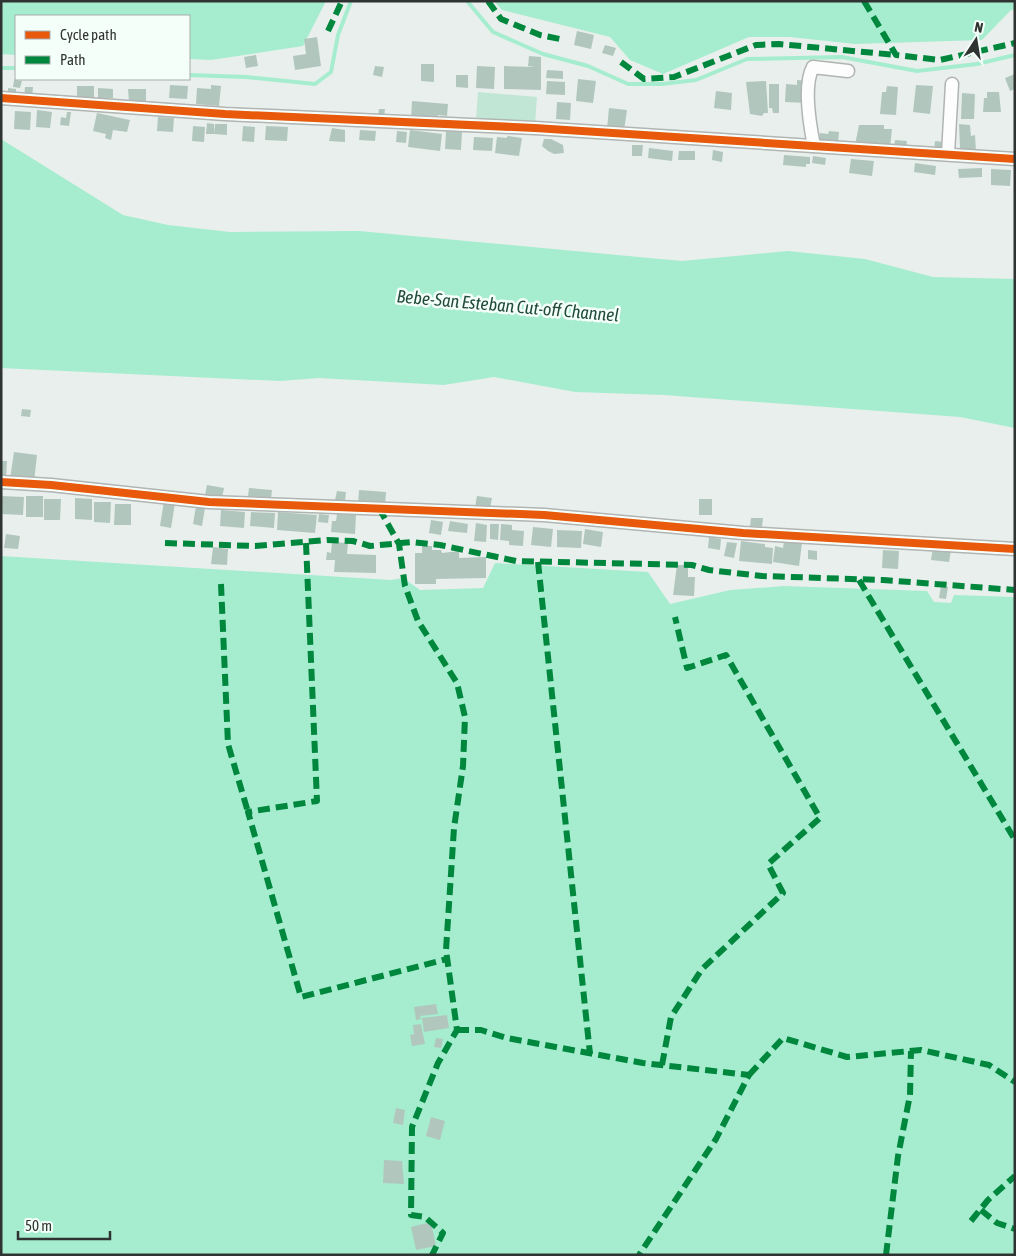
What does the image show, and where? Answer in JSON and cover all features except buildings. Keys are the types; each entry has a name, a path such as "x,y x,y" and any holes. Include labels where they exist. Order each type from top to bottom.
{"street":[{"path":"814,146 808,111 809,75 813,67 848,71"},
{"path":"948,154 952,84"},
{"path":"1,98 225,114 535,128 836,146 893,153 948,154 1015,159"},
{"path":"1,482 51,485 209,502 544,515 743,534 1015,548"}],"shaded area":[{"path":"478,92 537,97 535,124 476,120"}],"water":[{"path":"1,1 326,1 303,46 211,60 190,59 190,15 15,15 15,55 1,54"},
{"path":"494,1 1015,1 1015,10 1011,10 982,40 855,44 790,37 749,37 663,74 630,60 610,37 502,10"},
{"name":"Bebe-San Esteban Cut-off Channel","path":"1,139 123,215 168,225 230,232 359,231 682,261 788,251 865,259 933,277 1015,279 1015,428 960,417 664,395 575,392 494,377 444,385 319,378 280,381 1,368"},
{"path":"1,556 391,580 403,578 420,590 483,588 495,563 648,572 670,604 730,590 784,586 927,591 934,602 951,603 954,595 1015,597 1015,1255 1,1255"}],"waterway":[{"path":"190,75 246,77 315,84 331,72 338,35 351,1"},
{"path":"467,1 493,32 543,54 588,66 628,84 662,84 696,80 747,59 842,57 917,71 977,64 1015,55"},
{"path":"1,68 15,68"}],"marked path":[{"path":"328,31 342,1"},
{"path":"488,1 501,19 540,35 560,39"},
{"path":"864,1 896,55 940,60 1015,43"},
{"path":"621,62 644,79 674,77 756,45 779,44 896,55"},
{"path":"379,508 399,544 405,586 418,621 457,683 465,717 463,766 454,828 446,950 457,1030 438,1063 412,1127 411,1215 425,1217 443,1233 432,1255"},
{"path":"165,543 255,546 327,540 353,541 370,546 412,542 440,545 516,561 692,565 709,570 762,576 883,580 1015,590"},
{"path":"306,543 317,801 248,812 301,997 447,959"},
{"path":"538,562 590,1054"},
{"path":"859,580 1015,840"},
{"path":"221,584 228,744 248,812"},
{"path":"662,1065 671,1017 702,969 783,893 768,864 820,818 726,655 687,668 675,617"},
{"path":"457,1030 481,1030 507,1038 643,1063 749,1075 716,1139 639,1255"},
{"path":"749,1075 783,1038 847,1057 921,1050 989,1065 1015,1082"},
{"path":"886,1255 898,1156 910,1095 911,1051"},
{"path":"971,1221 988,1200 1015,1176"},
{"path":"981,1210 997,1223 1015,1229"}],"cycle path":[{"path":"1,98 225,114 535,128 1015,159"},
{"path":"1,482 51,485 209,502 544,515 743,533 1015,549"}]}
